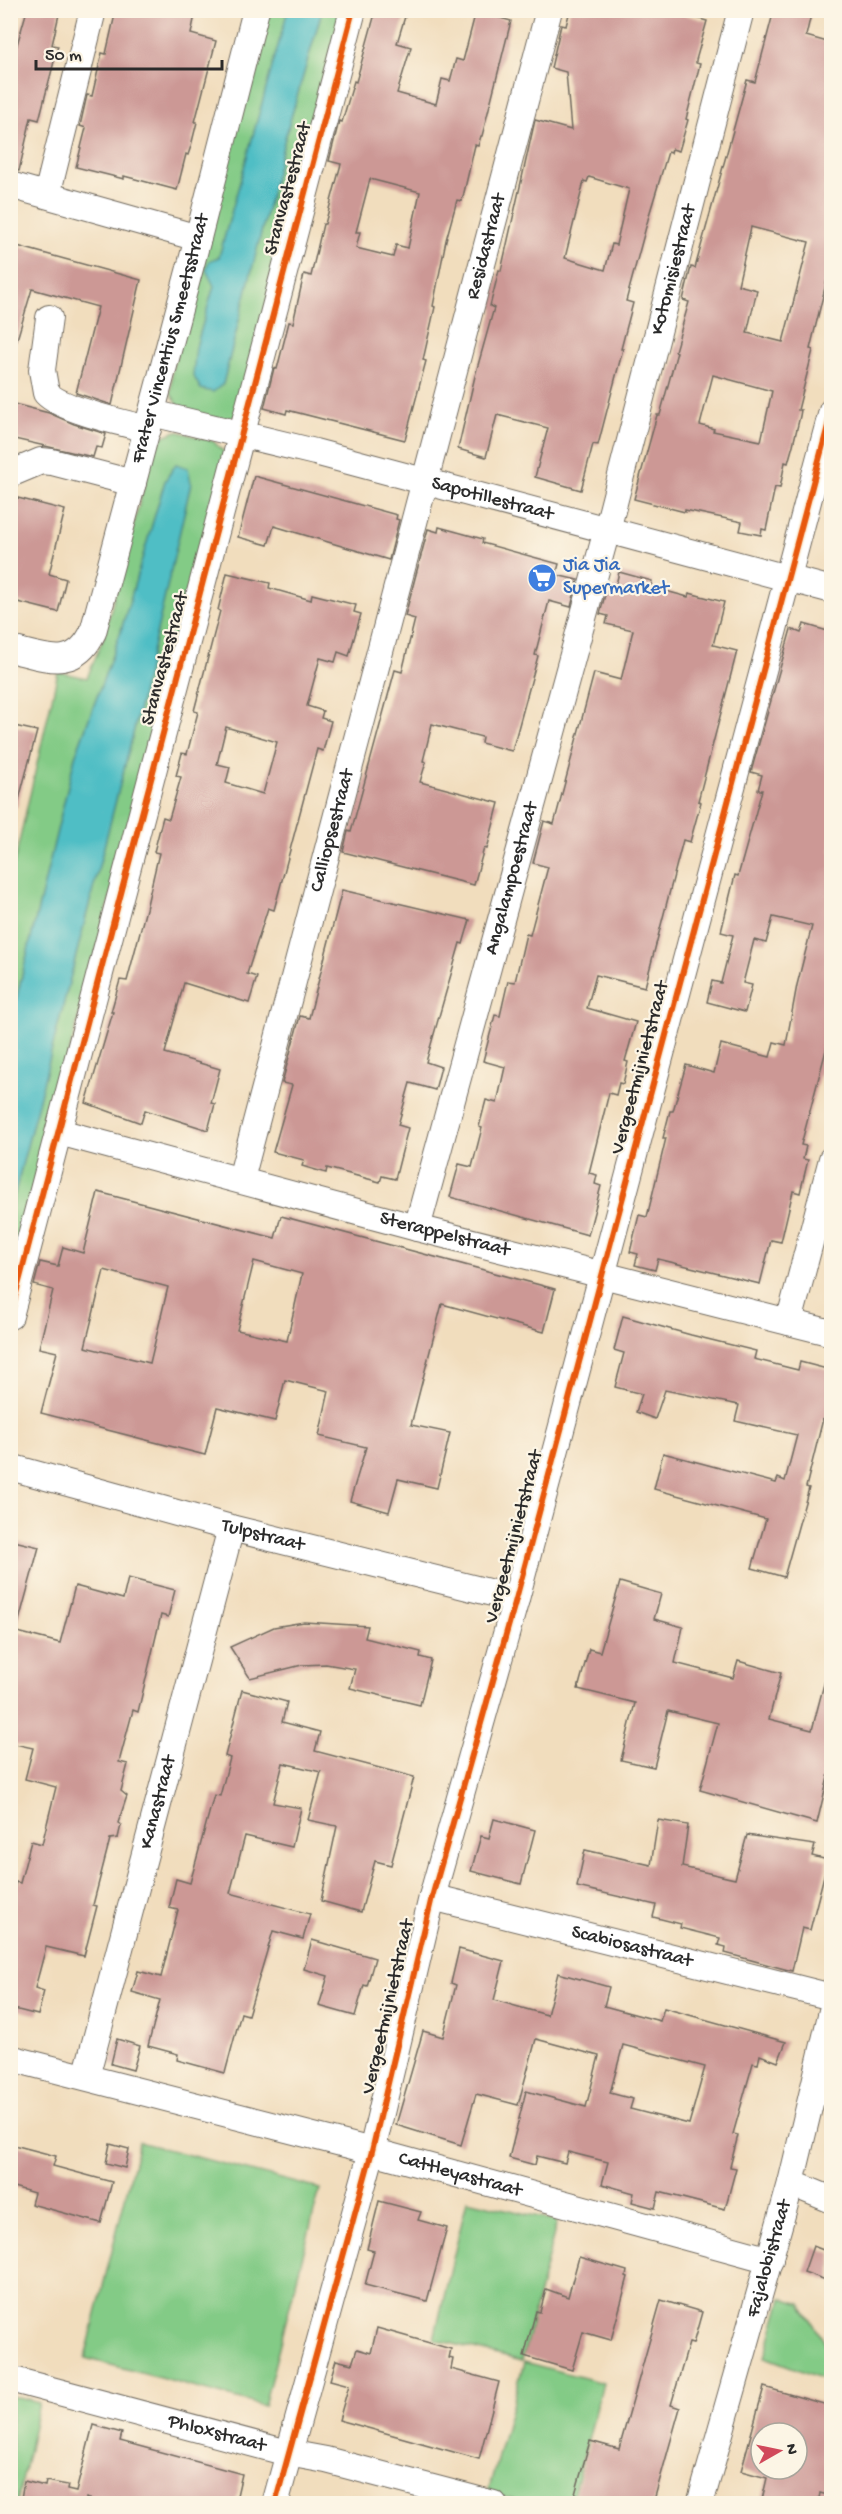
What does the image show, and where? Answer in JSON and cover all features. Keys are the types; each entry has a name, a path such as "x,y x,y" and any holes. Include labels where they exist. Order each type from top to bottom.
{"street":[{"path":"46,195 93,10"},
{"name":"Frater Vincentius Smeetsstraat","path":"10,649 58,660 70,657 88,642 93,632 256,10"},
{"name":"Stanvastestraat","path":"10,1316 354,10"},
{"name":"Residastraat","path":"426,483 549,10"},
{"name":"Kotomisiestraat","path":"607,530 741,10"},
{"path":"10,185 198,238"},
{"name":"Sapotillestraat","path":"49,318 42,370 46,393 57,400 108,419 150,421 241,434 831,590"},
{"name":"Vergeetmijnietstraat","path":"275,2504 372,2151 432,1897 516,1599 831,411"},
{"path":"10,474 41,461 133,483"},
{"name":"Calliopsestraat","path":"241,1179 426,483"},
{"name":"Angalampoestraat","path":"417,1228 607,530"},
{"name":"Sterappelstraat","path":"59,1132 417,1228 831,1334"},
{"path":"789,1322 831,1158"},
{"name":"Tulpstraat","path":"10,1467 231,1527 516,1599"},
{"name":"Kanastraat","path":"86,2077 231,1527"},
{"name":"Scabiosastraat","path":"432,1897 831,1997"},
{"name":"Fajalobistraat","path":"700,2504 791,2183 831,2011"},
{"name":"Cattleyastraat","path":"10,2058 372,2151 770,2260"},
{"path":"791,2183 831,2200"},
{"name":"Phloxstraat","path":"10,2379 288,2453 326,2460 494,2504"}],"green space":[{"path":"267,11 288,11 219,257 209,261 214,286 196,347 223,384 285,138 322,11 346,11 241,415 212,418 183,412 171,394 172,370"},
{"path":"176,431 213,441 228,456 11,1271 11,1208 134,730 191,483 176,464 165,481 120,634 75,757 11,1021 11,877 58,672 87,678 103,639 155,445 164,436"},
{"path":"139,2142 320,2189 264,2406 85,2358"},
{"path":"467,2200 557,2221 522,2361 434,2339"},
{"path":"782,2298 801,2304 827,2346 831,2347 831,2382 765,2357"},
{"path":"524,2362 603,2383 571,2503 526,2503 488,2493"},
{"path":"11,2396 39,2403 17,2503 11,2503"}],"water":[{"path":"288,10 322,11 285,138 223,384 213,392 201,389 193,375 196,347 214,286 206,270 209,261 219,257"},
{"path":"176,464 188,468 191,483 134,730 11,1208 11,1021 75,757 120,634 165,481"}],"building":[{"path":"27,10 60,10 52,45 58,46 39,120 31,118 19,171 10,170 10,69"},
{"path":"116,10 196,10 191,34 216,41 191,146 188,155 186,154 177,190 124,176 124,179 76,167 86,128 80,126 87,95 92,96 102,53 106,54"},
{"path":"376,10 407,10 397,43 411,47 397,93 436,104 442,79 450,81 456,59 463,61 476,11 511,21 482,136 478,146 475,145 462,201 457,200 446,240 433,306 435,307 423,360 426,361 405,440 287,410 286,414 264,408 289,322 293,323 304,274 311,276 323,224 325,224 341,164 329,161 339,121 342,122 354,81 356,82","holes":["370,179 420,192 408,248 396,245 393,257 356,248 360,232 356,232"]},
{"path":"570,10 668,10 707,21 696,60 696,63 700,64 686,119 688,120 679,151 672,149 671,153 668,152 650,212 626,301 633,303 621,349 623,349 598,445 593,444 581,490 535,477 548,428 497,415 486,457 458,449 494,308 490,306 499,270 501,271 535,120 571,130 566,72 551,68 561,25 566,26","holes":["589,177 629,189 616,245 612,244 605,270 565,258 584,181 587,182"]},
{"path":"774,10 812,10 806,36 831,43 831,263 810,349 813,350 798,410 801,410 793,445 788,463 785,462 780,488 775,487 766,530 762,529 761,535 740,531 742,522 685,510 685,512 634,499 677,352 675,351 689,302 683,300 691,267 695,268 747,80 755,82","holes":["751,227 809,242 783,342 747,333 757,290 738,285","713,375 772,391 761,441 713,431 714,429 700,425"]},
{"path":"10,244 141,280 112,405 76,393 98,307 32,289 16,343 10,342"},
{"path":"10,403 49,413 106,434 102,448 96,447 93,457 10,438"},
{"path":"254,476 397,515 396,519 399,520 389,560 274,526 268,545 238,537"},
{"path":"10,496 65,510 49,574 66,579 58,612 10,600"},
{"path":"439,527 483,539 482,543 559,564 556,575 578,580 571,607 549,601 535,655 538,656 512,751 481,743 482,737 432,724 423,761 426,762 420,782 499,803 487,849 484,848 474,885 343,852 348,831 351,832 395,670 402,672 415,619 405,616 428,529 438,532"},
{"path":"619,572 652,581 651,587 688,597 689,593 724,602 713,645 737,651 698,801 701,802 690,842 683,840 645,987 596,975 587,1008 636,1022 625,1061 628,1062 623,1084 619,1083 616,1095 609,1093 589,1173 597,1175 595,1184 601,1186 588,1235 450,1197 459,1164 472,1167 482,1128 479,1127 486,1100 497,1103 505,1067 483,1061 495,1015 500,1016 508,981 515,982 526,934 530,935 548,867 533,863 544,821 554,824 594,673 621,680 633,630 606,624 608,616 600,614 607,587 615,589"},
{"path":"227,573 270,583 269,588 311,600 312,594 356,605 354,612 361,614 349,656 338,652 335,662 320,658 307,706 323,711 321,718 331,721 323,751 317,749 274,910 268,908 247,974 257,977 249,1003 184,983 165,1053 220,1069 211,1103 215,1104 208,1130 145,1110 141,1123 86,1103 120,980 127,981 159,853 154,852 163,817 169,819 181,777 176,776 182,753 187,754 198,712 194,711 220,611 218,610","holes":["226,727 277,742 263,794 226,783 230,767 217,764"]},
{"path":"804,624 831,632 831,1031 801,1145 806,1146 803,1159 808,1160 800,1193 793,1191 781,1242 771,1240 760,1284 658,1259 655,1270 635,1265 638,1254 630,1252 639,1215 647,1217 666,1138 663,1138 686,1065 714,1073 721,1044 770,1057 774,1042 786,1045 797,985 812,926 773,917 766,943 754,940 743,983 752,985 745,1012 707,1002 712,981 721,983 733,935 721,932 735,875 738,876 762,790 758,790 762,775 751,772 791,629 801,633"},
{"path":"10,725 37,731 17,807 10,806"},
{"path":"342,890 470,920 463,944 460,943 426,1062 441,1067 435,1090 410,1083 398,1125 408,1128 395,1179 382,1176 380,1182 327,1168 326,1173 302,1166 304,1160 273,1152 292,1085 282,1083 300,1016 309,1018"},
{"path":"98,1192 275,1238 281,1216 555,1289 544,1332 442,1304 411,1425 450,1433 437,1488 398,1479 389,1512 350,1501 366,1447 319,1436 329,1391 285,1380 275,1421 217,1407 205,1455 41,1413 57,1352 39,1348 53,1290 34,1285 40,1262 58,1266 63,1247 83,1253","holes":["254,1261 302,1274 287,1341 237,1330","104,1270 168,1287 150,1363 85,1347"]},
{"path":"623,1316 756,1351 754,1359 798,1370 800,1362 831,1370 831,1421 823,1419 806,1487 809,1488 784,1577 752,1568 766,1519 654,1489 663,1453 776,1483 778,1478 785,1481 797,1435 735,1421 739,1405 665,1390 655,1419 636,1412 642,1394 615,1387 624,1353 614,1350"},
{"path":"10,1540 39,1547 17,1628 10,1627"},
{"path":"128,1578 175,1590 168,1617 161,1615 138,1712 133,1710 119,1762 128,1764 121,1791 127,1796 118,1823 121,1825 118,1838 110,1839 93,1905 97,1906 84,1956 46,1947 35,1988 44,1991 38,2015 10,2008 10,1903 16,1882 20,1883 31,1841 42,1844 56,1787 25,1779 33,1748 10,1743 10,1630 60,1643 75,1586 123,1599"},
{"path":"620,1582 661,1594 654,1619 683,1627 675,1663 733,1678 738,1661 781,1673 769,1719 812,1730 825,1680 831,1681 831,1765 817,1823 700,1790 718,1723 668,1711 654,1767 621,1760 635,1703 578,1689 589,1649 600,1652"},
{"path":"304,1622 368,1626 365,1638 421,1652 420,1657 431,1660 420,1705 350,1688 355,1669 326,1664 302,1665 250,1678 230,1647 274,1627"},
{"path":"242,1690 287,1702 282,1722 320,1732 315,1751 414,1777 391,1865 375,1861 361,1912 321,1901 337,1826 308,1820 321,1772 283,1763 273,1803 301,1808 292,1847 245,1836 230,1893 310,1914 303,1939 273,1931 248,2015 241,2013 225,2073 177,2060 178,2054 148,2046 160,2000 132,1992 138,1971 161,1977 178,1910 169,1908 176,1879 190,1883 214,1795 220,1796 230,1758 225,1756"},
{"path":"494,1819 535,1830 521,1884 471,1871 481,1836 489,1838"},
{"path":"658,1820 688,1825 682,1867 735,1879 747,1835 815,1845 812,1856 828,1860 810,1930 802,1928 792,1971 725,1953 726,1947 718,1945 720,1938 680,1928 681,1924 653,1917 656,1905 577,1887 585,1850 651,1865"},
{"path":"312,1940 375,1958 355,2016 319,2006 328,1976 304,1969"},
{"path":"459,1949 504,1961 494,2000 547,2015 558,1973 609,1987 604,2006 660,2021 664,2008 786,2042 778,2062 760,2055 758,2064 753,2063 733,2134 738,2135 730,2167 736,2168 725,2209 659,2192 655,2208 632,2202 634,2193 602,2184 608,2162 568,2152 565,2163 537,2156 535,2165 509,2158 526,2091 586,2107 599,2056 536,2039 518,2105 476,2094 461,2145 396,2125 423,2031 443,2037 456,1985 451,1983","holes":["623,2045 705,2067 689,2124 630,2109 633,2099 610,2093"]},
{"path":"117,2039 140,2046 133,2070 111,2064"},
{"path":"10,2144 56,2156 53,2166 112,2182 101,2223 31,2204 34,2193 10,2186"},
{"path":"110,2144 129,2149 125,2168 106,2163"},
{"path":"379,2201 421,2212 418,2220 447,2228 427,2301 365,2285 374,2251 367,2249"},
{"path":"813,2246 831,2253 831,2282 804,2272"},
{"path":"579,2257 627,2271 626,2276 628,2277 611,2340 583,2332 572,2370 524,2356 536,2311 540,2312 546,2289 568,2297"},
{"path":"661,2300 702,2312 693,2344 689,2343 671,2405 680,2408 653,2504 609,2504 575,2494 590,2441 619,2449"},
{"path":"377,2328 451,2349 449,2358 453,2359 451,2369 499,2382 479,2459 339,2420 349,2385 330,2380 336,2360 352,2364 357,2349 371,2353"},
{"path":"764,2387 831,2406 831,2496 820,2493 818,2504 761,2504 766,2481 809,2481 809,2421 755,2421"},
{"path":"93,2425 122,2433 120,2441 242,2474 235,2504 107,2504 86,2498 86,2504 20,2504 24,2481 45,2486 46,2481 68,2485 67,2490 76,2492"},
{"path":"749,2442 749,2473 741,2471"}],"cycle path":[{"path":"10,1316 353,10"},
{"path":"275,2504 372,2151 432,1897 516,1599 832,411"}],"place":[{"name":"Jia Jia Supermarket","path":"542,578"}]}
